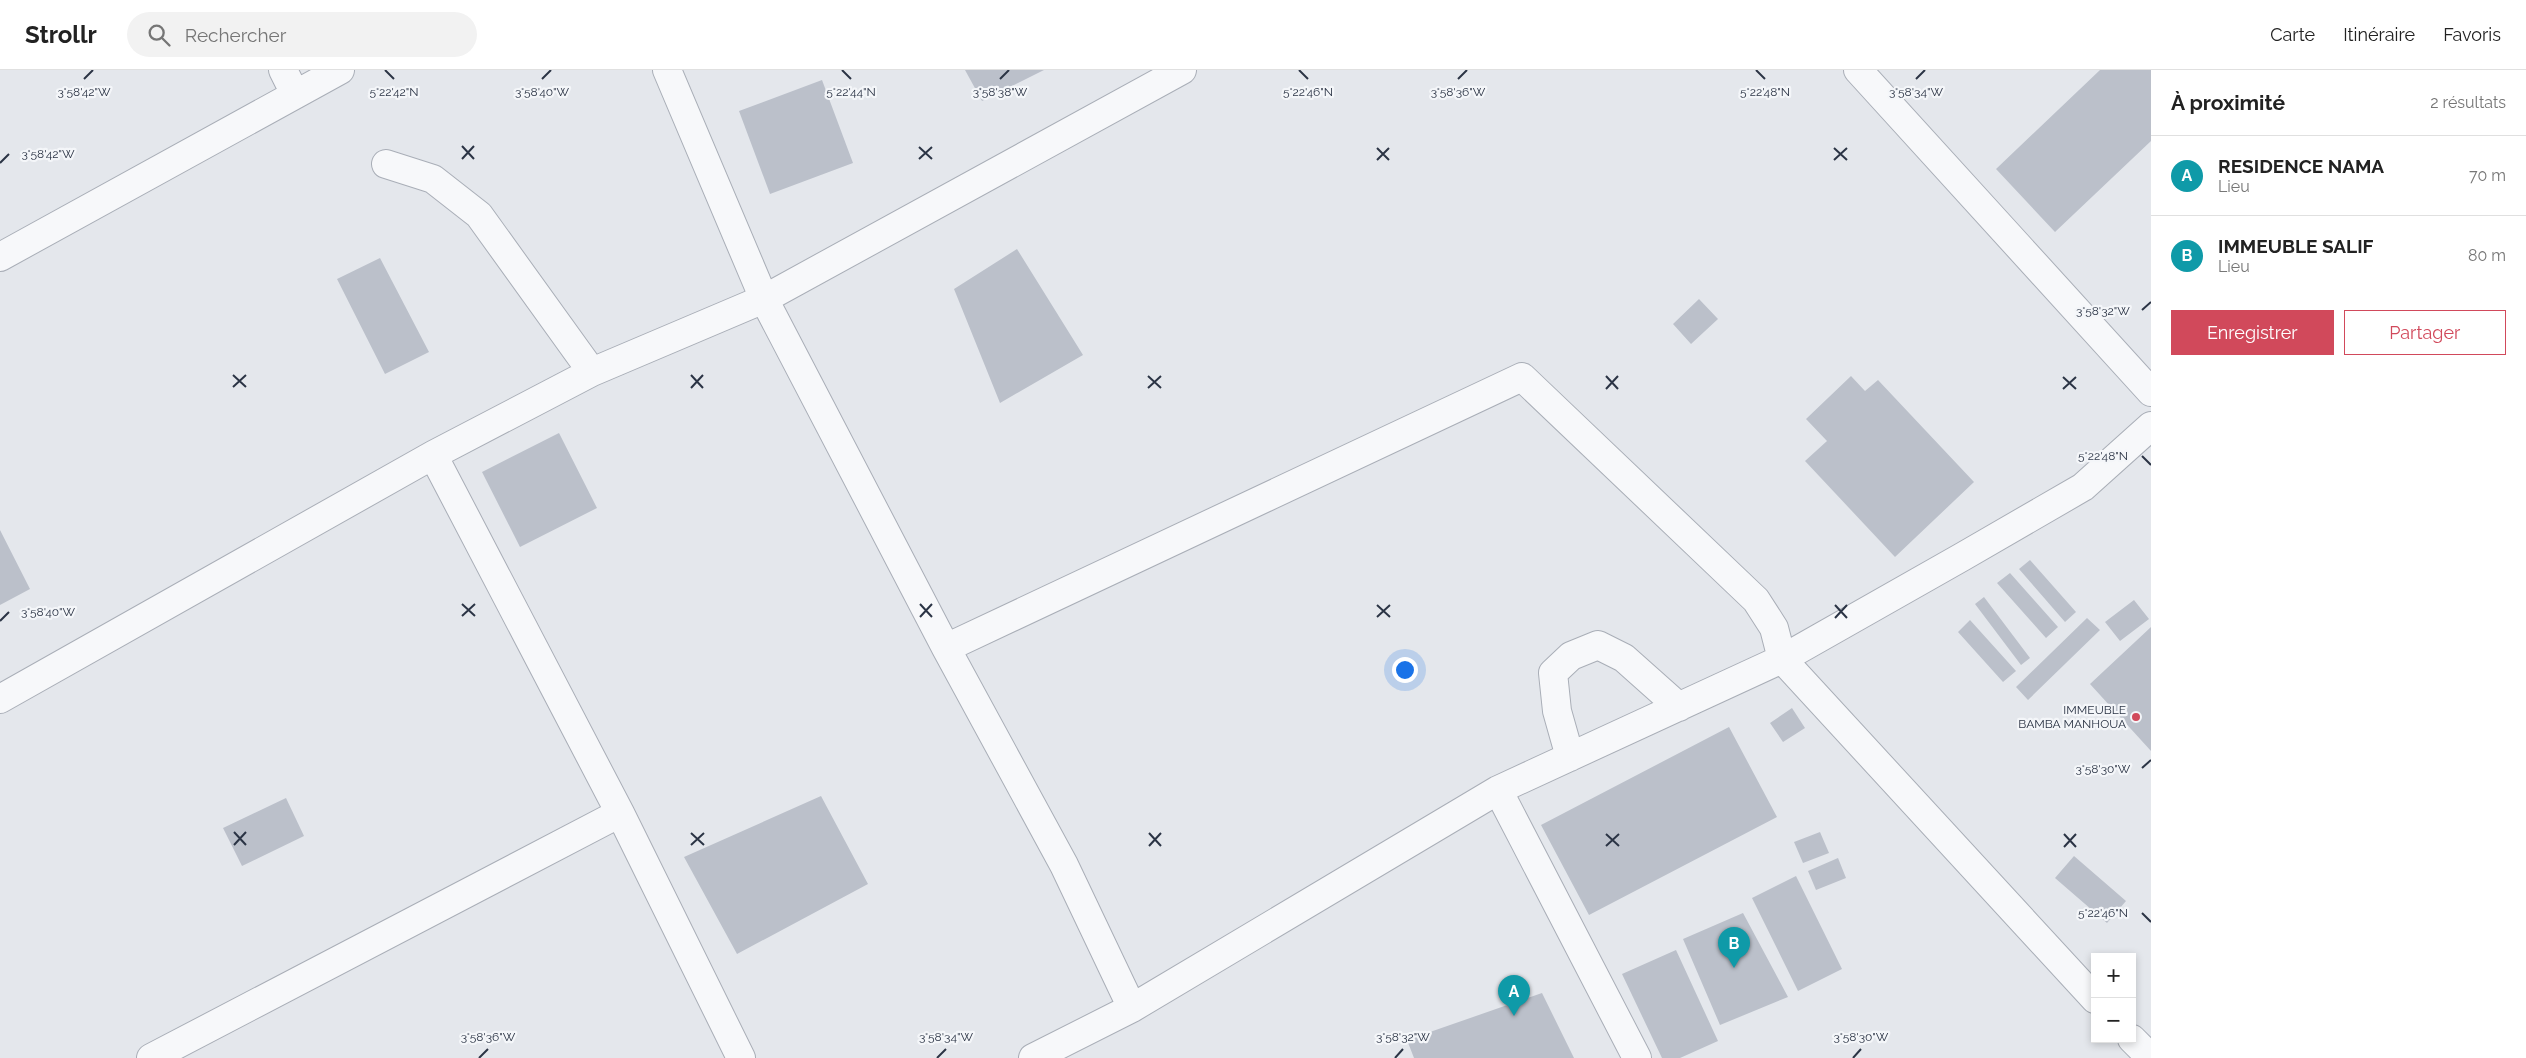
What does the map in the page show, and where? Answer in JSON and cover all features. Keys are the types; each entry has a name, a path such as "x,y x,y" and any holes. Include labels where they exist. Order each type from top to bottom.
{"street":[{"path":"282,70 295,94"},
{"path":"0,257 340,70"},
{"path":"667,70 764,299 946,648 1064,865 1132,1008"},
{"path":"0,699 433,455 592,372 764,299 1182,70"},
{"path":"1858,70 2151,392"},
{"path":"386,164 433,179 479,215 592,372"},
{"path":"946,648 1522,378 1756,600 1774,628 1782,658 2091,994"},
{"path":"1033,1058 1132,1008 1498,790 1782,658 2083,487 2151,426"},
{"path":"433,455 620,813 741,1058"},
{"path":"1570,757 1557,711 1553,673 1571,656 1598,645 1624,658 1679,707"},
{"path":"1498,790 1637,1058"},
{"path":"151,1058 620,813"},
{"path":"2136,1042 2151,1058"}],"building":[{"path":"965,70 1044,70 982,101"},
{"path":"2100,70 2151,70 2151,141 2055,232 1996,169"},
{"path":"822,80 853,163 770,194 739,111"},
{"path":"1017,249 1083,355 1000,403 954,289"},
{"path":"380,258 429,352 385,374 337,279"},
{"path":"1699,299 1718,319 1691,344 1673,324"},
{"path":"1851,376 1865,391 1878,380 1974,482 1895,557 1805,461 1827,441 1806,419"},
{"path":"559,433 597,508 520,547 482,472"},
{"path":"0,530 30,589 0,605"},
{"path":"2030,560 2076,612 2065,622 2019,569"},
{"path":"2010,573 2058,627 2046,638 1997,583"},
{"path":"1984,597 2030,658 2021,665 1975,604"},
{"path":"2134,600 2149,619 2120,641 2105,622"},
{"path":"2087,618 2100,630 2028,700 2016,687"},
{"path":"1970,620 2016,671 2003,682 1958,632"},
{"name":"IMMEUBLE BAMBA MANHOUA","path":"2151,627 2151,751 2090,684"},
{"path":"1792,708 1805,728 1783,742 1770,723"},
{"path":"1729,727 1777,817 1589,915 1541,825"},
{"path":"821,796 868,884 737,954 684,857"},
{"path":"286,798 304,836 242,866 223,828"},
{"path":"1820,832 1829,853 1803,863 1794,842"},
{"path":"2074,856 2126,901 2107,923 2055,878"},
{"path":"1838,858 1846,878 1816,890 1808,871"},
{"path":"1796,876 1842,969 1798,991 1752,898"},
{"path":"1743,913 1788,997 1720,1025 1683,939"},
{"path":"1676,950 1718,1041 1680,1058 1662,1058 1622,974"},
{"path":"1542,993 1574,1058 1414,1058 1407,1040"}],"place":[{"name":"IMMEUBLE BAMBA MANHOUA","path":"2136,717"},
{"name":"IMMEUBLE SALIF","path":"1734,968"},
{"name":"RESIDENCE NAMA","path":"1514,1016"}]}
